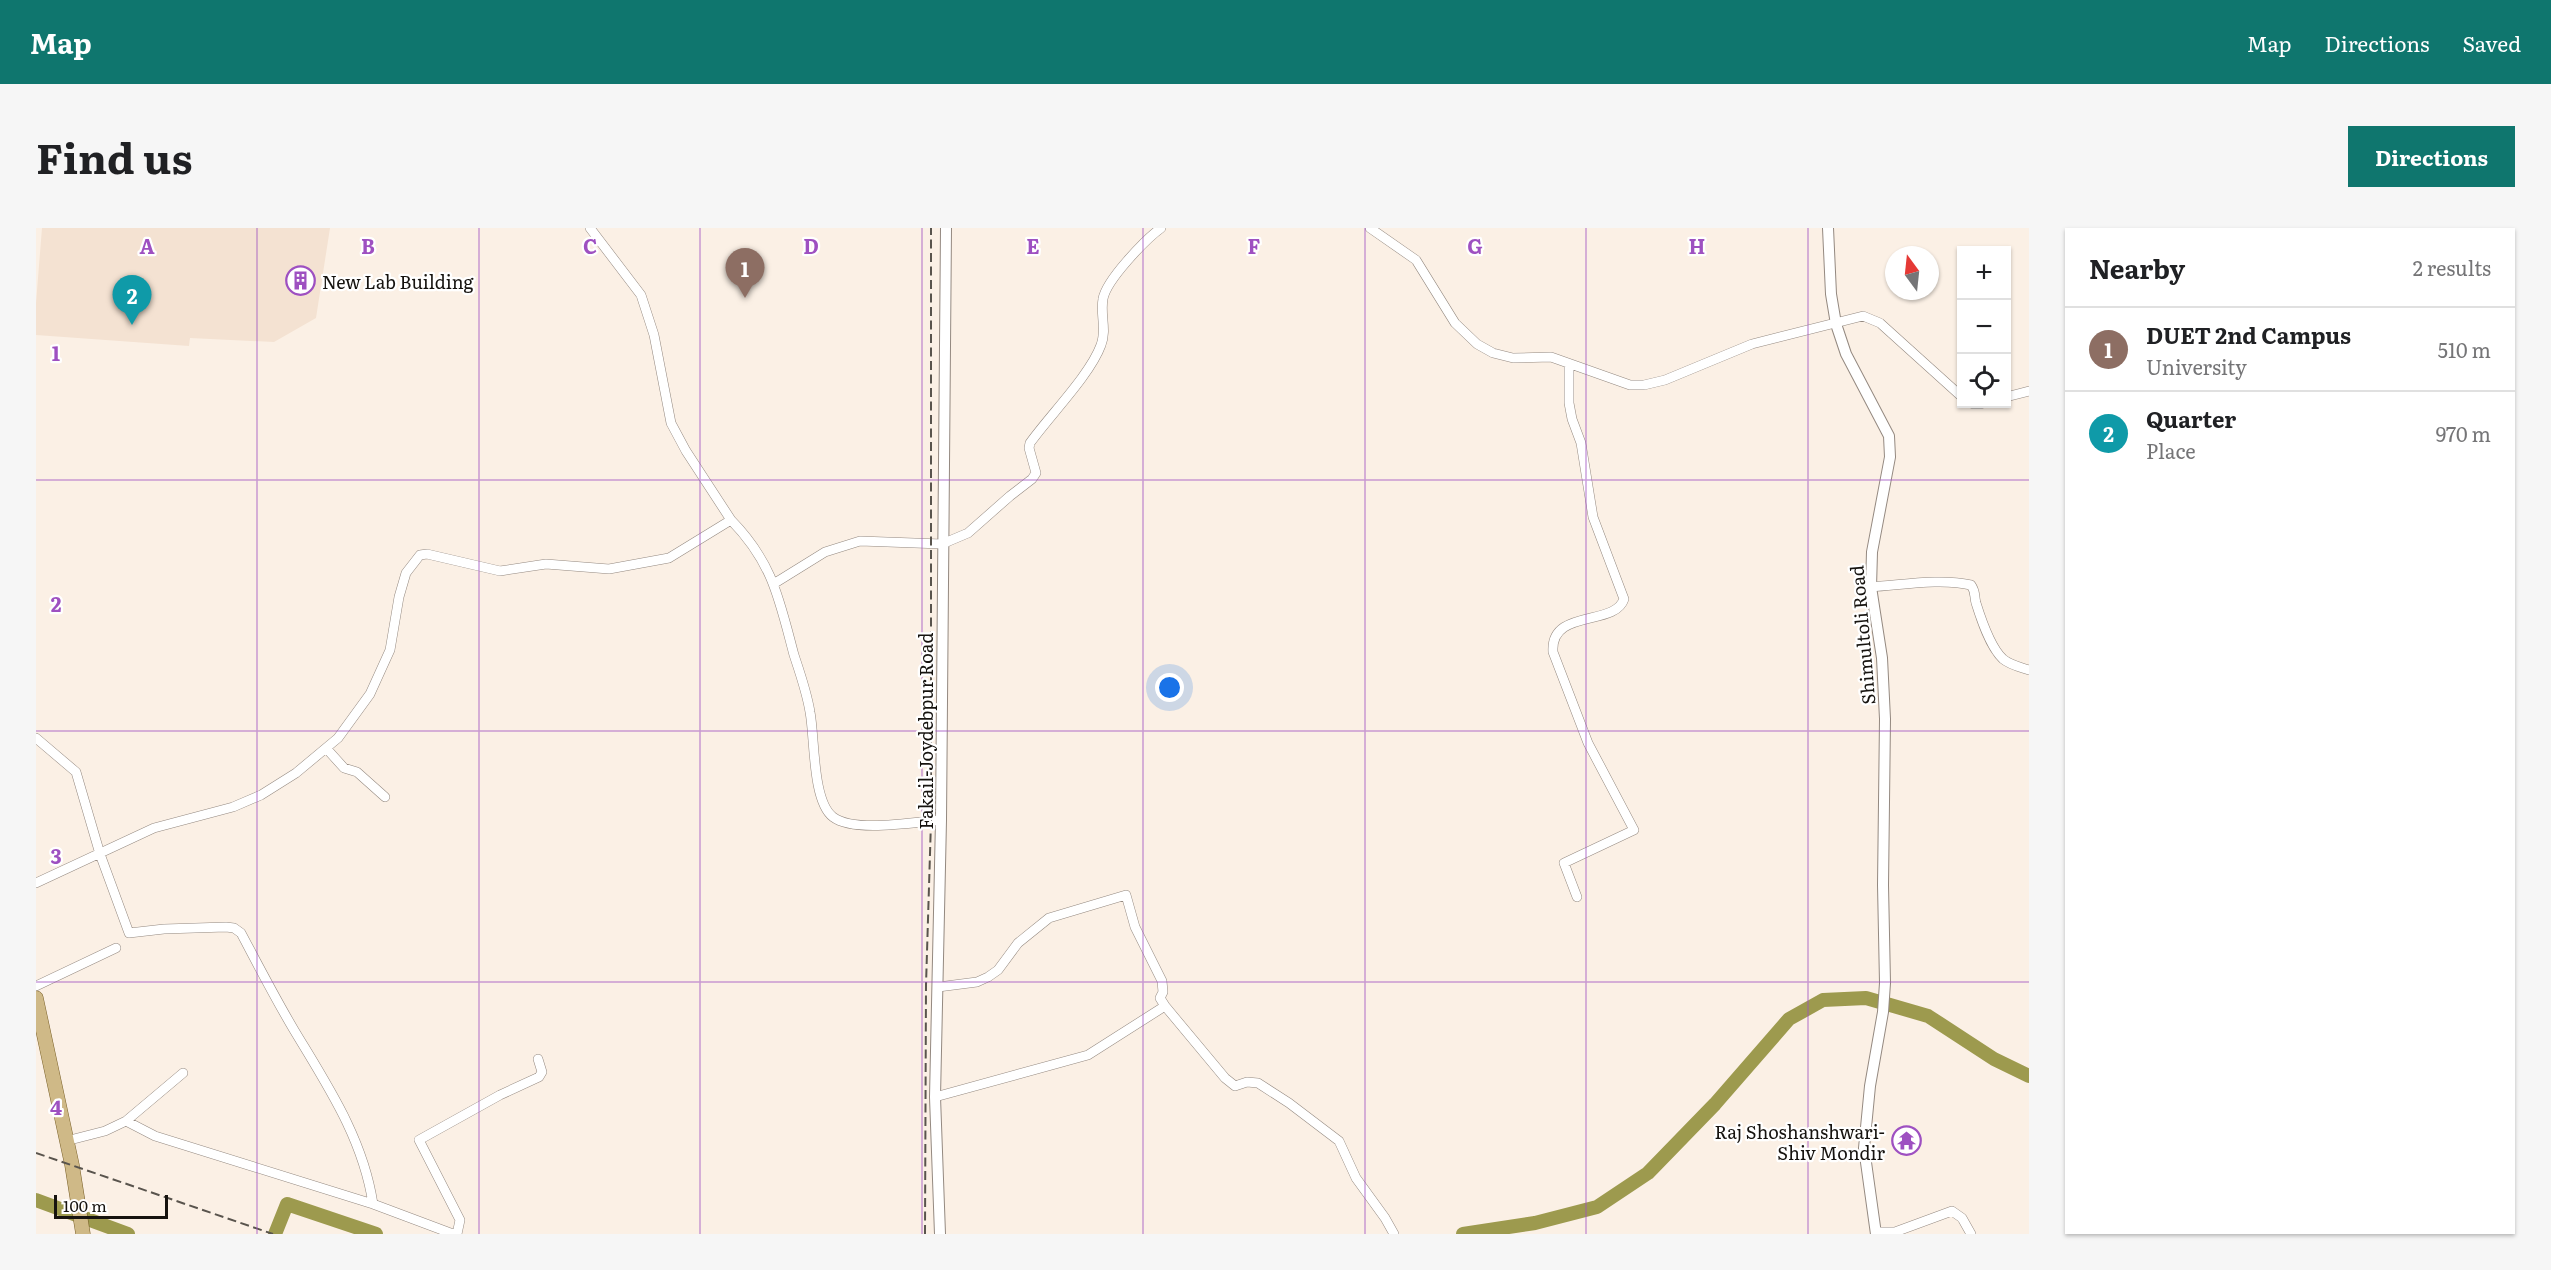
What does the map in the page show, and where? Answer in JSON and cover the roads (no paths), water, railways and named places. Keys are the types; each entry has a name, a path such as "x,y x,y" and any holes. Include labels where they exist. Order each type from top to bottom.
{"main road":[{"path":"36,998 76,1189 83,1234"}],"street":[{"path":"591,228 641,295 654,335 671,423 686,451 731,520 747,536 775,583 810,711 820,795 827,811 842,822 870,826 941,820"},
{"name":"Fakail-Joydebpur Road","path":"940,1234 935,1097 941,820 946,228"},
{"path":"775,583 825,552 860,541 942,544 968,533 1010,495 1032,479 1036,473 1029,448 1030,443 1087,368 1101,345 1104,334 1102,300 1108,287 1150,237 1161,228"},
{"path":"1370,228 1416,260 1455,323 1477,344 1493,353 1513,358 1551,357 1630,385 1644,386 1688,372 1752,344 1863,316 1873,318 1957,393"},
{"name":"Shimultoli Road","path":"1828,228 1831,294 1836,324 1846,354 1889,436 1890,458 1872,552 1871,587 1882,658 1885,719 1883,885 1885,983 1883,1012 1870,1086 1864,1148 1876,1233"},
{"path":"1569,364 1569,403 1581,443 1593,517 1624,599 1622,605 1614,611 1574,623 1558,633 1552,641 1553,652 1588,743 1612,793 1634,830 1564,863 1577,897"},
{"path":"2011,396 2029,391"},
{"path":"36,883 154,828 233,807 261,795 296,773 338,738 370,694 390,650 399,597 406,573 420,555 427,554 500,571 546,564 609,569 669,558 731,520"},
{"path":"1871,587 1949,583 1971,585 1976,592 1975,602 1996,650 2008,662 2029,670"},
{"path":"36,738 76,772 100,854 129,933 164,928 226,927 234,928 240,933 341,1108 354,1135 373,1204"},
{"path":"326,748 344,768 357,772 385,797"},
{"path":"938,987 976,982 988,977 998,970 1018,942 1049,918 1126,894 1135,927 1162,981 1163,992 1160,998 1165,1006 1225,1078 1235,1086 1247,1082 1258,1083 1339,1141 1356,1179 1394,1234"},
{"path":"36,986 116,948"},
{"path":"935,1097 1088,1055 1165,1006"},
{"path":"126,1121 155,1136 373,1204 455,1234 460,1220 419,1140 500,1095 539,1077 542,1072 538,1059"},
{"path":"66,1141 105,1131 126,1121 183,1073"},
{"path":"1876,1233 1895,1232 1952,1211 1962,1218 1971,1234"}],"waterway":[{"path":"1463,1234 1535,1223 1597,1207 1648,1173 1715,1104 1789,1019 1823,1000 1866,998 1928,1016 1994,1059 2029,1076"},
{"path":"36,1200 128,1234"},
{"path":"275,1234 287,1204 376,1234"}],"railway":[{"path":"925,1234 926,985 931,821 931,228"},
{"path":"36,1153 273,1234"}],"place":[{"name":"New Lab Building","path":"301,281"},
{"name":"DUET 2nd Campus","path":"745,298"},
{"name":"Quarter","path":"132,325"},
{"name":"Raj Shoshanshwari- Shiv Mondir","path":"1906,1141"}]}
